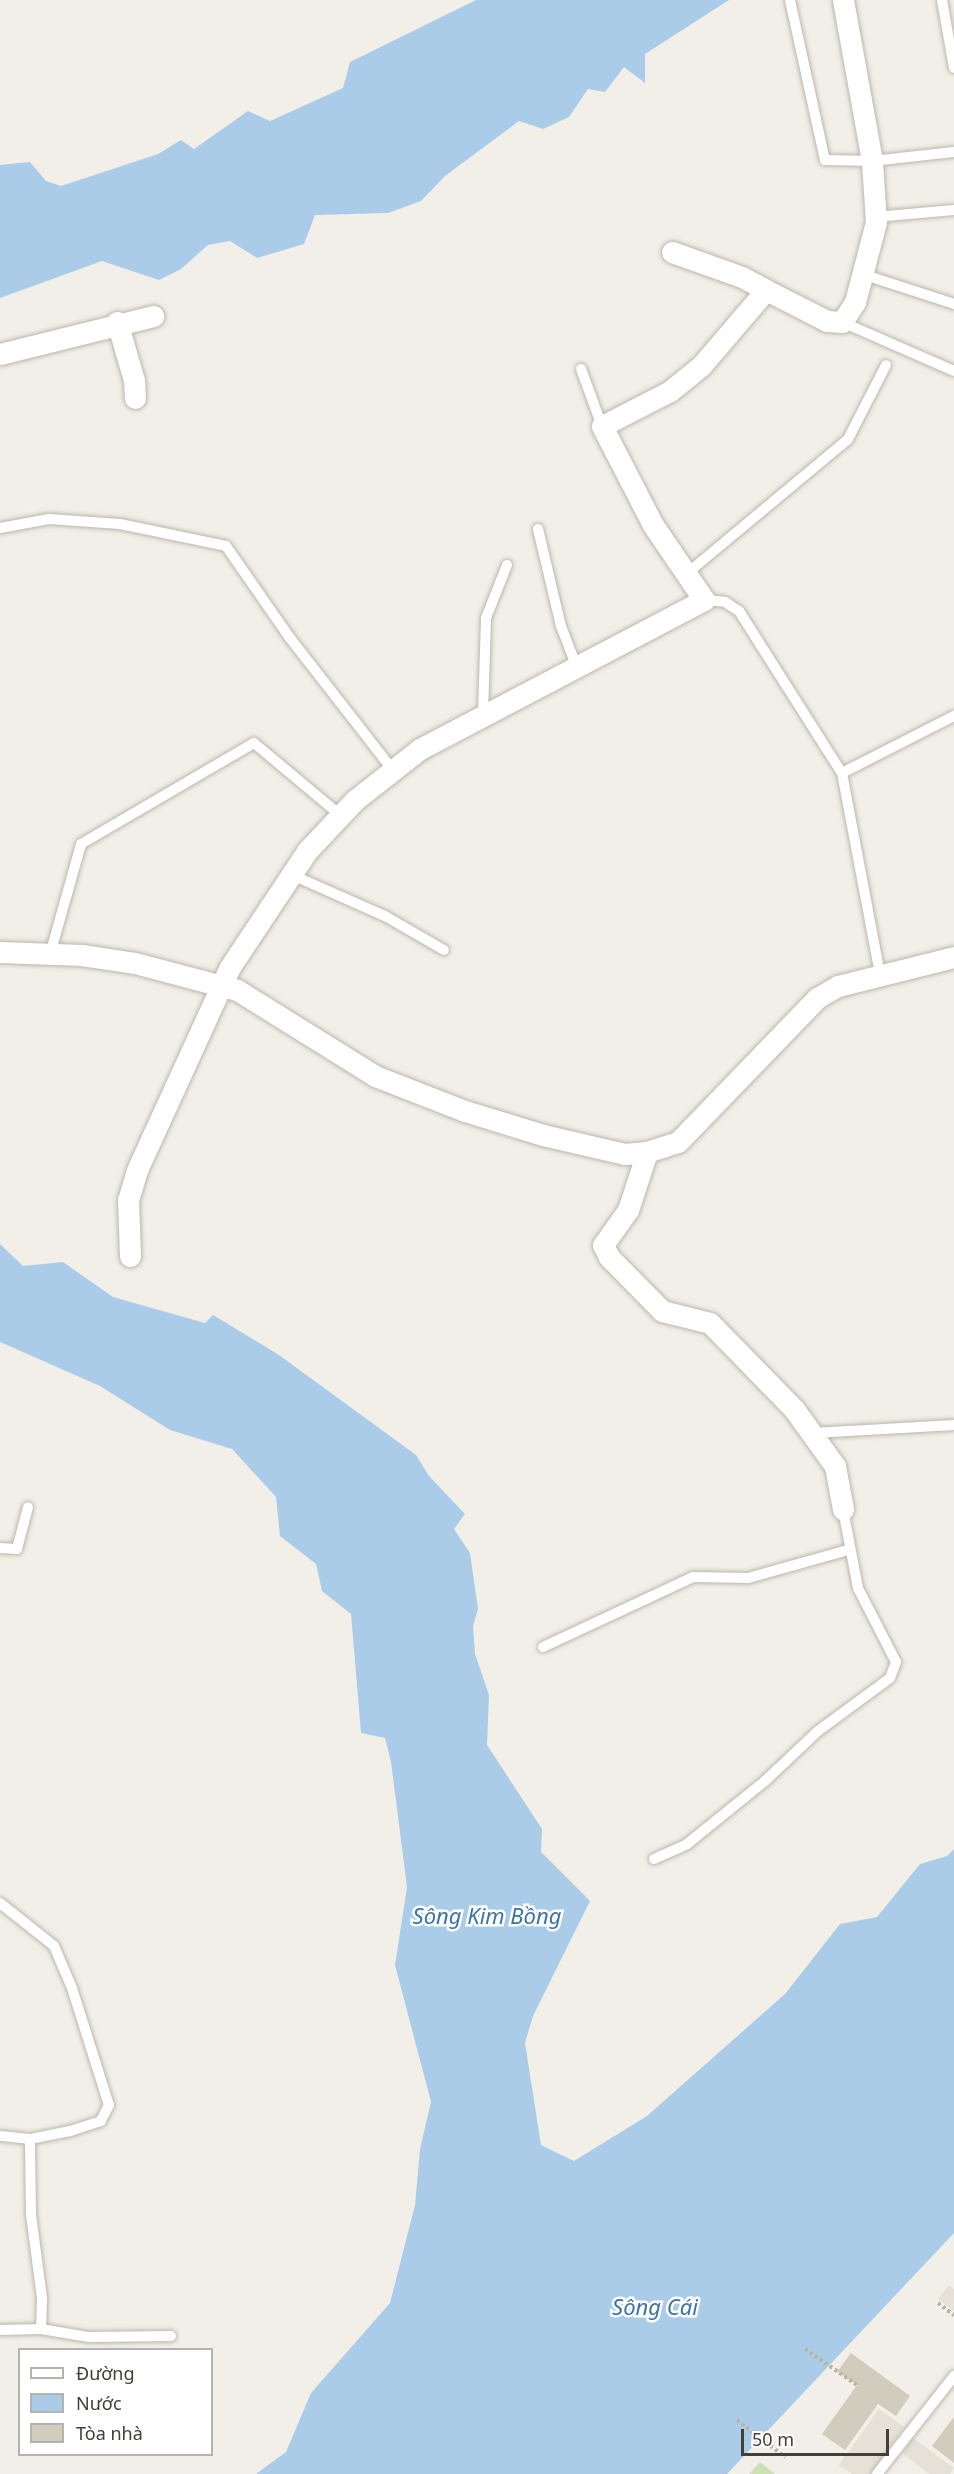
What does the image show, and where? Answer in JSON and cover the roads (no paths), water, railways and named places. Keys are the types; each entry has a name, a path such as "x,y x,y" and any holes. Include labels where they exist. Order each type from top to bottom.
{"street":[{"path":"672,252 742,277 827,321 842,322 855,302 865,275 875,217 872,161 843,0"},
{"path":"130,1256 128,1200 137,1170 184,1074 220,986 290,874 340,816 392,770 420,749 576,665 704,600 684,575 653,525 602,426 670,391 701,366 766,290"},
{"path":"0,354 117,322 153,316"},
{"path":"117,322 134,380 135,398"},
{"path":"0,952 51,951 135,963 220,986 256,1001 375,1076 455,1107 601,1151 647,1152 678,1142 698,1124 818,998 838,986 954,957"},
{"path":"647,1152 628,1210 603,1245 609,1257 662,1311 710,1323 814,1433 835,1466 843,1509"}],"lane":[{"path":"790,0 825,160 872,161 954,152"},
{"path":"942,0 954,68"},
{"path":"875,217 954,210"},
{"path":"865,275 954,304"},
{"path":"842,322 954,371"},
{"path":"684,575 848,439 886,365"},
{"path":"581,369 602,426"},
{"path":"0,528 49,519 120,524 226,546 296,647 392,770"},
{"path":"538,529 561,626 576,665"},
{"path":"483,714 486,618 507,565"},
{"path":"704,600 725,602 739,611 842,773 880,975"},
{"path":"842,773 954,716"},
{"path":"51,951 81,844 254,743 340,816"},
{"path":"290,874 385,916 444,950"},
{"path":"814,1433 954,1425"},
{"path":"0,1548 17,1549 28,1507"},
{"path":"654,1859 687,1844 765,1781 818,1731 890,1678 896,1662 858,1588 848,1550 843,1509"},
{"path":"543,1647 693,1577 748,1578 848,1550"},
{"path":"0,1903 54,1946 72,1988 109,2105 101,2121 30,2139 0,2136"},
{"path":"30,2139 31,2215 42,2298 42,2329"},
{"path":"0,2330 42,2329 89,2337 171,2336"},
{"path":"877,2474 954,2376"}],"water":[{"path":"476,0 729,0 645,54 645,83 624,67 605,92 588,89 569,117 543,129 519,121 445,176 421,201 388,213 315,215 304,244 257,258 230,241 208,245 181,269 159,280 102,261 0,298 0,165 30,162 46,181 61,186 158,154 181,140 194,149 248,111 270,121 343,88 350,62"},
{"path":"0,1244 23,1266 63,1262 113,1297 205,1323 213,1315 279,1355 416,1455 429,1476 465,1514 454,1529 470,1553 478,1609 473,1626 475,1654 489,1695 487,1745 542,1829 541,1852 590,1901 533,2016 525,2043 541,2145 574,2161 647,2116 785,1994 840,1924 877,1917 920,1864 947,1856 954,1849 954,2233 727,2474 256,2474 286,2452 311,2393 390,2303 415,2205 420,2149 431,2102 395,1965 407,1887 391,1762 385,1738 361,1733 351,1614 322,1591 316,1564 280,1536 276,1497 232,1449 170,1430 100,1386 0,1342"}],"water label":[{"name":"Sông Kim Bồng","path":"487,1916"},
{"name":"Sông Cái","path":"655,2307"}]}
